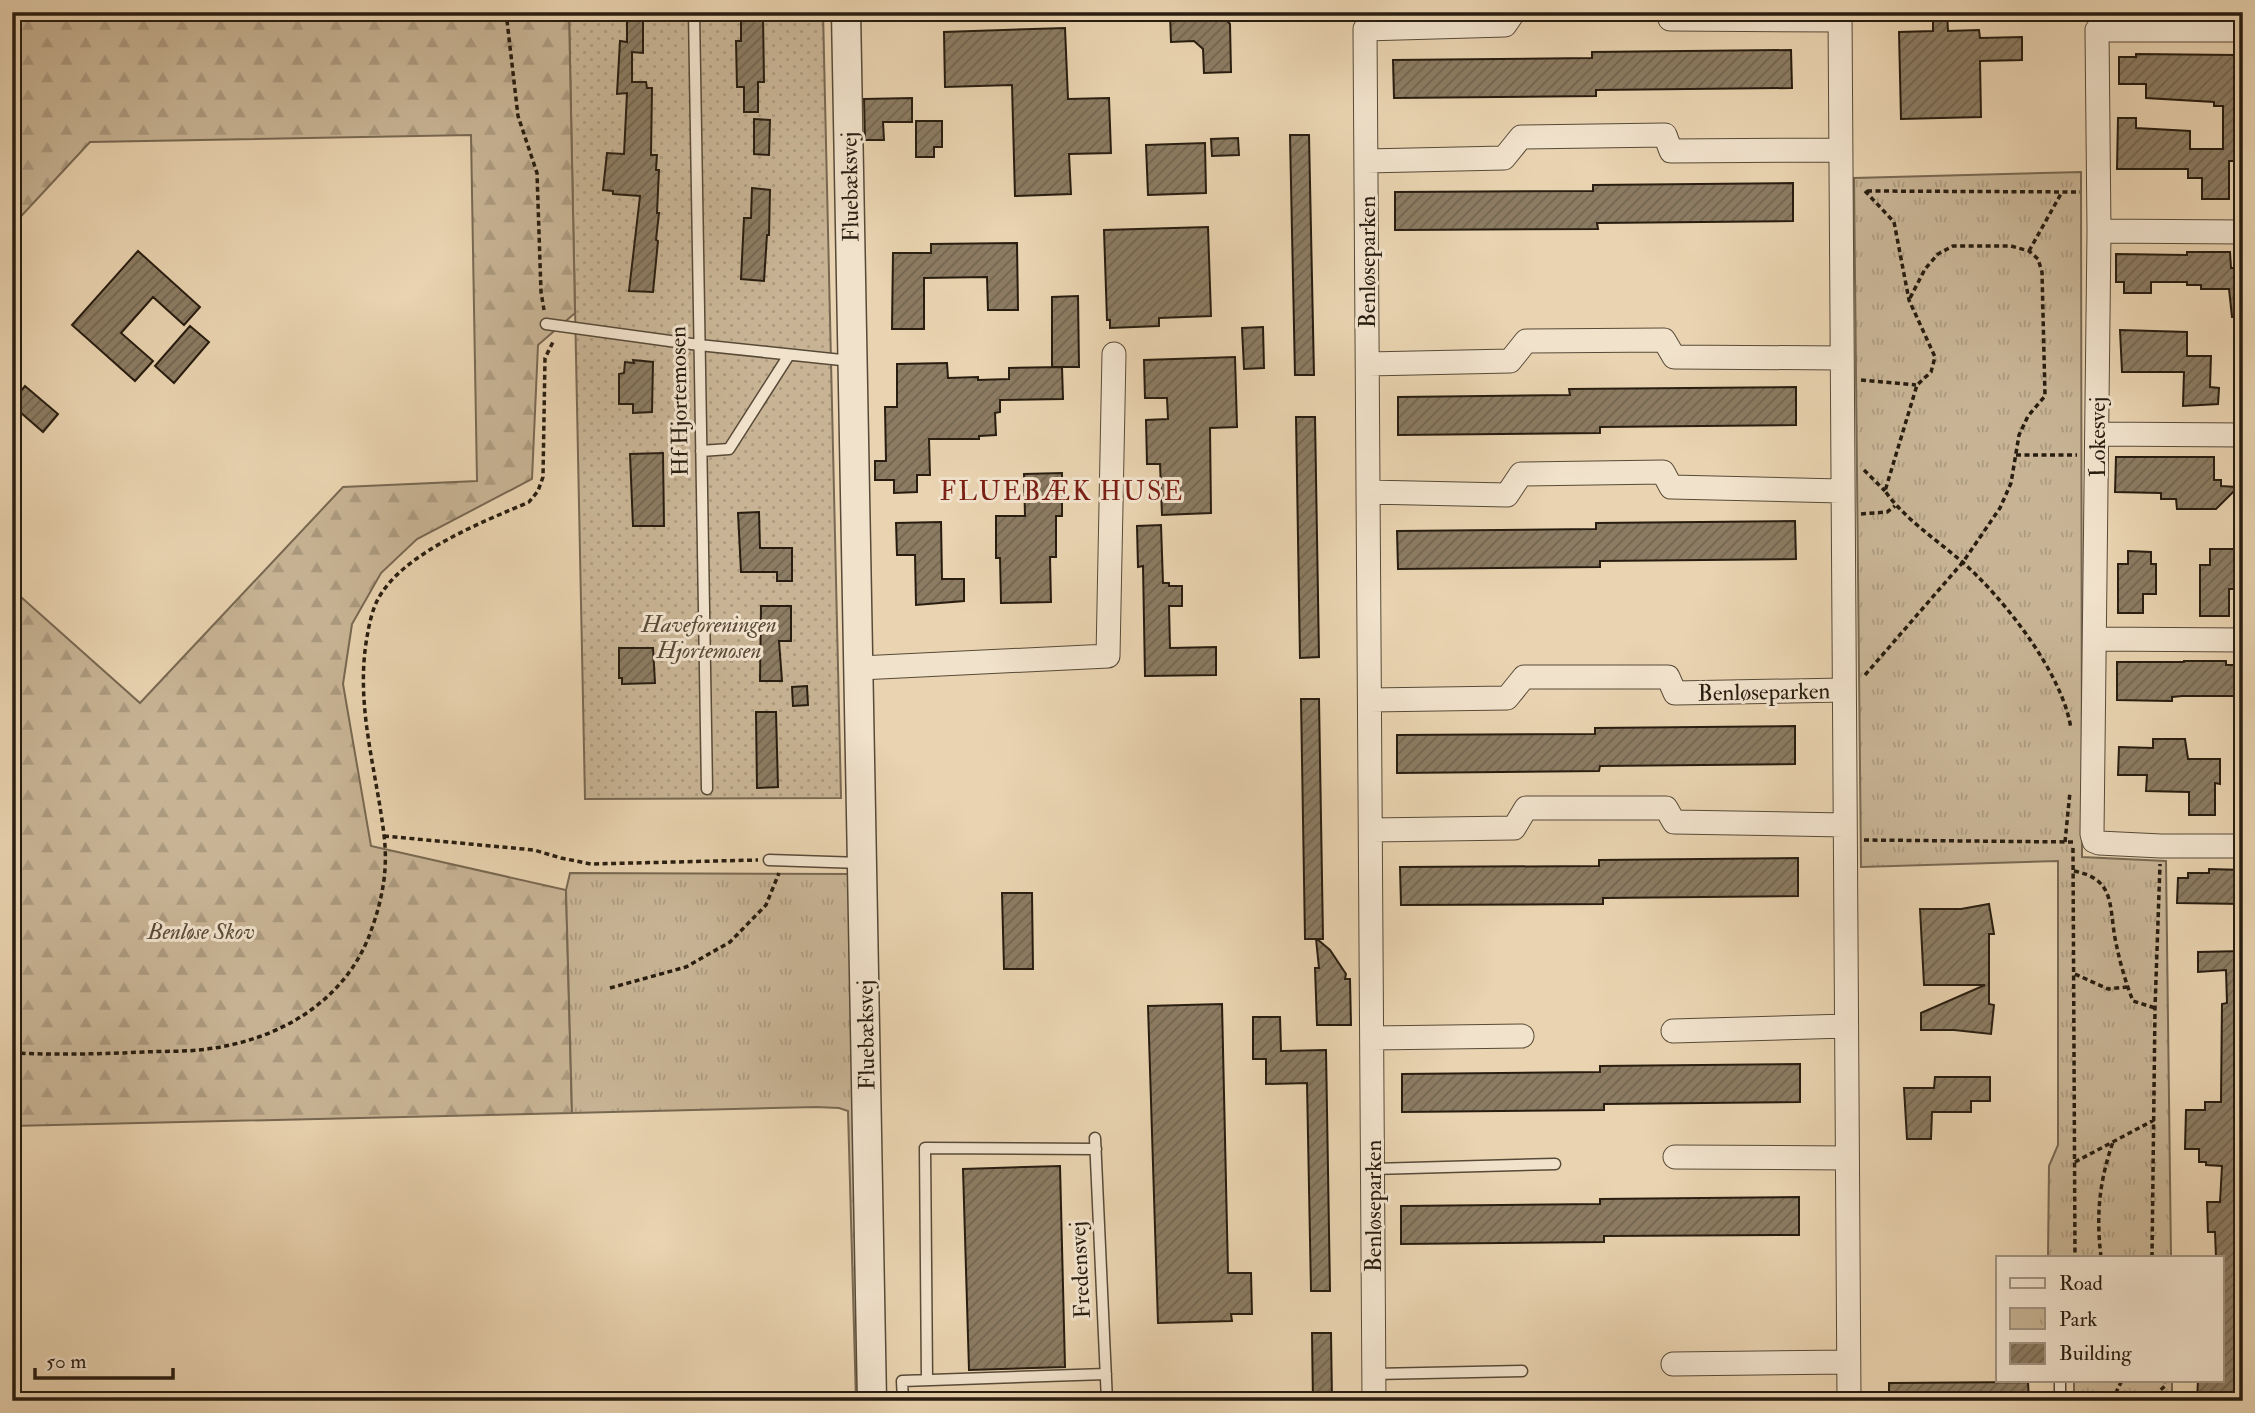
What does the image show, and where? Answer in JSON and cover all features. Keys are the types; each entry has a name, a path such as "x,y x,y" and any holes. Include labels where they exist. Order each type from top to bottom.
{"street":[{"name":"Fluebæksvej","path":"846,12 872,1401"},
{"name":"Benløseparken","path":"1374,1401 1365,29 1505,25 1514,12"},
{"name":"Benløseparken","path":"1668,12 1671,19 1840,16 1841,491 1853,685 1844,832 1849,1401"},
{"name":"Lokesvej","path":"2084,842 2092,834 2096,639 2099,231 2096,30 2243,30"},
{"path":"1366,161 1504,158 1521,137 1665,135 1671,151 1840,150"},
{"path":"2099,231 2243,232"},
{"path":"1368,364 1510,360 1526,341 1664,340 1674,357 1841,369"},
{"path":"860,668 1108,656 1114,354"},
{"path":"2097,444 2243,435"},
{"path":"1368,492 1507,495 1521,474 1662,472 1671,487 1841,491"},
{"path":"2096,639 2243,640"},
{"name":"Benløseparken","path":"1370,700 1507,698 1524,677 1668,677 1675,693 1853,685"},
{"path":"1371,830 1514,828 1526,808 1666,808 1674,822 1844,832"},
{"path":"2084,842 2243,846"},
{"path":"1673,1031 1846,1026"},
{"path":"1372,1038 1522,1036"},
{"path":"1675,1157 1847,1158"},
{"path":"1673,1364 1848,1362"}],"lane":[{"name":"Hf Hjortemosen","path":"694,12 707,789"},
{"path":"546,324 699,345 854,362"},
{"path":"701,451 729,449 789,355"},
{"path":"774,860 864,863"},
{"name":"Fredensvej","path":"927,1380 925,1148 1096,1143 1107,1401"},
{"path":"1373,1169 1555,1164"},
{"path":"1374,1374 1522,1371"},
{"path":"902,1401 902,1381 1106,1374"},
{"path":"2060,1382 2060,1401"}],"path":[{"path":"506,12 518,116 537,173 541,292 546,324"},
{"path":"1840,191 2098,192"},
{"path":"1865,191 1894,222 1909,300 1935,357 1931,372 1917,385 1885,491 1895,506 1963,562 2003,603 2029,638 2056,685 2073,736"},
{"path":"2029,251 2062,192"},
{"path":"1853,685 1963,562 2000,508 2011,483 2020,435 2028,416 2045,396 2042,272 2038,259 2029,251 2011,246 1953,246 1938,254 1925,269 1909,300"},
{"path":"12,1053 72,1056 208,1049 257,1038 299,1018 333,993 356,965 368,943 386,876 384,836 363,701 362,663 377,601 388,584 452,535 529,502 538,491 543,477 545,358 551,344 564,327"},
{"path":"1841,369 1917,385"},
{"path":"2016,455 2097,444"},
{"path":"1842,515 1887,512 1895,506"},
{"path":"2065,842 2071,790"},
{"path":"1844,832 2084,842 2074,870 2074,1256"},
{"path":"384,836 534,850 591,864 774,860 779,874 766,905 730,942 686,967 611,988"},
{"path":"2152,1256 2155,1008 2161,846"},
{"path":"2074,870 2096,878 2110,898 2115,937 2127,987 2133,1001 2155,1008"},
{"path":"2074,974 2108,989 2127,987"},
{"path":"2074,1163 2154,1120"},
{"path":"2101,1256 2097,1229 2098,1199 2103,1170 2113,1142"},
{"path":"2112,1401 2121,1382"},
{"path":"2148,1401 2165,1386 2165,1382"}],"green space":[{"name":"Benløse Skov","path":"12,12 569,12 575,313 538,345 532,479 417,539 381,573 352,624 343,684 371,846 566,890 572,1113 12,1126 12,589 140,703 343,487 477,481 471,135 90,142 12,226"},
{"name":"Haveforeningen Hjortemosen","path":"569,12 823,12 841,798 585,799"},
{"path":"2081,172 2082,857 2166,861 2171,1256 2048,1256 2049,1166 2058,1145 2058,861 1861,867 1854,178"},
{"path":"570,873 853,874 862,1401 856,1401 848,1111 816,1107 572,1113 566,890"},
{"path":"2074,1382 2172,1382 2172,1401 2074,1401"}],"building":[{"path":"1219,12 1230,24 1231,72 1204,73 1203,49 1194,41 1171,42 1170,14"},
{"path":"1933,12 1947,12 1948,31 1979,30 1980,38 2022,37 2022,60 1980,61 1981,117 1901,119 1899,32 1933,31"},
{"path":"761,13 764,82 758,82 758,112 744,112 744,87 737,87 736,41 741,41 741,14"},
{"path":"627,18 643,18 643,53 632,52 632,82 646,82 647,88 652,88 651,155 657,155 656,170 659,170 658,241 653,292 629,291 640,196 613,194 613,191 603,190 607,153 624,154 627,93 617,94 620,41 627,42"},
{"path":"1065,28 1068,99 1109,98 1111,153 1069,154 1071,194 1015,196 1012,85 945,87 944,32"},
{"path":"1791,50 1792,88 1596,90 1596,96 1394,98 1393,60 1592,58 1592,52"},
{"path":"2136,54 2236,55 2236,68 2243,68 2243,154 2239,154 2239,161 2229,161 2229,199 2202,199 2202,178 2188,178 2188,169 2117,169 2118,118 2136,118 2136,128 2190,131 2190,149 2223,149 2223,106 2214,106 2214,102 2146,98 2146,84 2119,84 2119,57 2136,57"},
{"path":"912,98 912,122 883,122 884,140 865,140 864,99"},
{"path":"754,119 770,120 769,155 754,154"},
{"path":"916,121 942,121 942,147 934,147 934,157 916,157"},
{"path":"1290,135 1309,135 1314,375 1295,375"},
{"path":"1238,138 1239,155 1212,156 1211,139"},
{"path":"1205,143 1206,193 1148,195 1146,145"},
{"path":"1793,183 1793,221 1597,223 1598,229 1395,230 1395,192 1593,191 1593,185"},
{"path":"752,188 770,190 764,281 741,279 744,218 751,218"},
{"path":"1208,227 1211,316 1159,318 1159,326 1110,328 1110,320 1107,320 1104,230"},
{"path":"1017,243 1018,310 988,310 987,277 924,278 924,329 892,329 893,253 931,253 931,244"},
{"path":"138,251 200,307 184,325 153,297 121,333 153,361 135,381 72,325"},
{"path":"2187,252 2230,252 2231,268 2239,268 2239,272 2243,272 2243,316 2232,317 2229,289 2201,289 2201,285 2187,285 2187,282 2151,282 2151,293 2124,293 2124,282 2116,282 2116,254 2187,255"},
{"path":"1078,296 1079,367 1052,367 1052,297"},
{"path":"190,326 209,342 174,383 155,366"},
{"path":"1263,327 1264,368 1244,369 1242,328"},
{"path":"2120,330 2187,332 2187,356 2211,356 2210,387 2219,388 2218,404 2183,406 2184,372 2122,372"},
{"path":"1235,357 1237,427 1210,428 1211,513 1162,515 1160,464 1147,464 1146,420 1168,419 1167,398 1145,398 1144,360"},
{"path":"633,360 653,362 652,412 633,413 633,404 619,404 619,374 624,373 625,362 634,363"},
{"path":"947,363 948,378 978,377 978,380 1009,379 1009,368 1062,367 1063,399 1000,400 1000,412 995,413 996,435 979,436 979,439 929,439 930,475 917,475 917,492 894,493 894,480 875,480 875,461 886,461 885,407 897,407 897,364"},
{"path":"25,386 58,414 43,432 12,405"},
{"path":"1796,387 1796,425 1600,427 1600,433 1398,435 1398,397 1570,395 1569,389"},
{"path":"1296,417 1315,417 1319,657 1300,658"},
{"path":"663,453 664,526 633,526 630,454"},
{"path":"2116,457 2214,457 2214,480 2221,480 2221,486 2238,487 2216,509 2177,509 2176,499 2161,499 2161,493 2115,492"},
{"path":"1062,473 1062,516 1056,516 1056,557 1050,557 1051,602 1001,603 1000,558 996,558 996,516 1025,516 1024,474"},
{"path":"759,512 760,548 792,548 792,581 777,581 777,572 741,572 738,513"},
{"path":"1795,521 1796,559 1600,561 1600,567 1398,569 1397,531 1596,529 1596,523"},
{"path":"941,522 942,579 964,579 964,601 916,605 915,555 897,555 896,523"},
{"path":"1161,525 1163,583 1182,586 1182,606 1169,606 1170,648 1216,647 1216,675 1145,676 1143,566 1138,567 1137,526"},
{"path":"2210,549 2243,549 2243,589 2229,589 2229,616 2200,616 2200,565 2210,565"},
{"path":"2128,551 2151,552 2151,564 2156,564 2156,594 2143,594 2143,613 2118,613 2118,564 2128,564"},
{"path":"761,606 791,606 791,641 779,641 782,681 760,681"},
{"path":"619,648 653,648 655,683 622,684 622,678 619,678"},
{"path":"2226,661 2226,665 2243,665 2243,696 2182,696 2172,697 2172,701 2117,700 2117,662"},
{"path":"807,686 808,705 793,706 792,687"},
{"path":"1301,699 1319,699 1323,939 1317,939 1330,950 1346,974 1345,979 1350,979 1351,1025 1317,1025 1315,968 1319,968 1316,939 1305,939"},
{"path":"756,712 776,712 778,787 757,788"},
{"path":"1795,726 1795,764 1600,766 1599,771 1397,773 1397,735 1595,734 1595,728"},
{"path":"2153,739 2185,739 2188,759 2220,759 2220,784 2215,783 2215,815 2189,815 2189,792 2146,791 2147,775 2118,775 2119,747 2153,748"},
{"path":"1798,858 1798,896 1603,898 1603,904 1401,905 1400,867 1599,866 1599,860"},
{"path":"2209,869 2243,870 2243,904 2177,903 2178,878 2188,878 2188,873 2209,873"},
{"path":"1002,893 1032,893 1033,969 1004,969"},
{"path":"1989,904 1994,934 1989,934 1989,1004 1994,1005 1991,1034 1921,1030 1921,1013 1985,985 1924,985 1920,909 1961,909"},
{"path":"2243,951 2242,1401 2197,1401 2198,1382 2224,1382 2224,1256 2216,1256 2215,1232 2208,1232 2207,1202 2220,1202 2222,1166 2199,1162 2199,1149 2185,1149 2186,1110 2205,1110 2205,1102 2221,1102 2222,1004 2227,1003 2226,970 2198,972 2198,952"},
{"path":"1222,1004 1228,1273 1251,1273 1252,1314 1231,1314 1232,1321 1158,1323 1148,1006"},
{"path":"1253,1017 1280,1017 1281,1051 1326,1050 1330,1291 1311,1291 1307,1083 1266,1084 1266,1059 1253,1059"},
{"path":"1800,1064 1800,1102 1604,1104 1604,1110 1402,1112 1402,1074 1600,1072 1600,1066"},
{"path":"1935,1077 1990,1077 1990,1101 1971,1101 1971,1112 1932,1112 1931,1139 1907,1139 1904,1088 1934,1088"},
{"path":"1060,1166 1065,1367 969,1370 963,1169"},
{"path":"1799,1197 1799,1235 1604,1236 1604,1242 1401,1244 1401,1206 1600,1204 1600,1199"},
{"path":"1312,1333 1331,1333 1332,1401 1313,1401"},
{"path":"2028,1382 2029,1401 1889,1401 1889,1383"}],"district":[{"name":"FLUEBÆK HUSE","path":"1062,492"}]}
